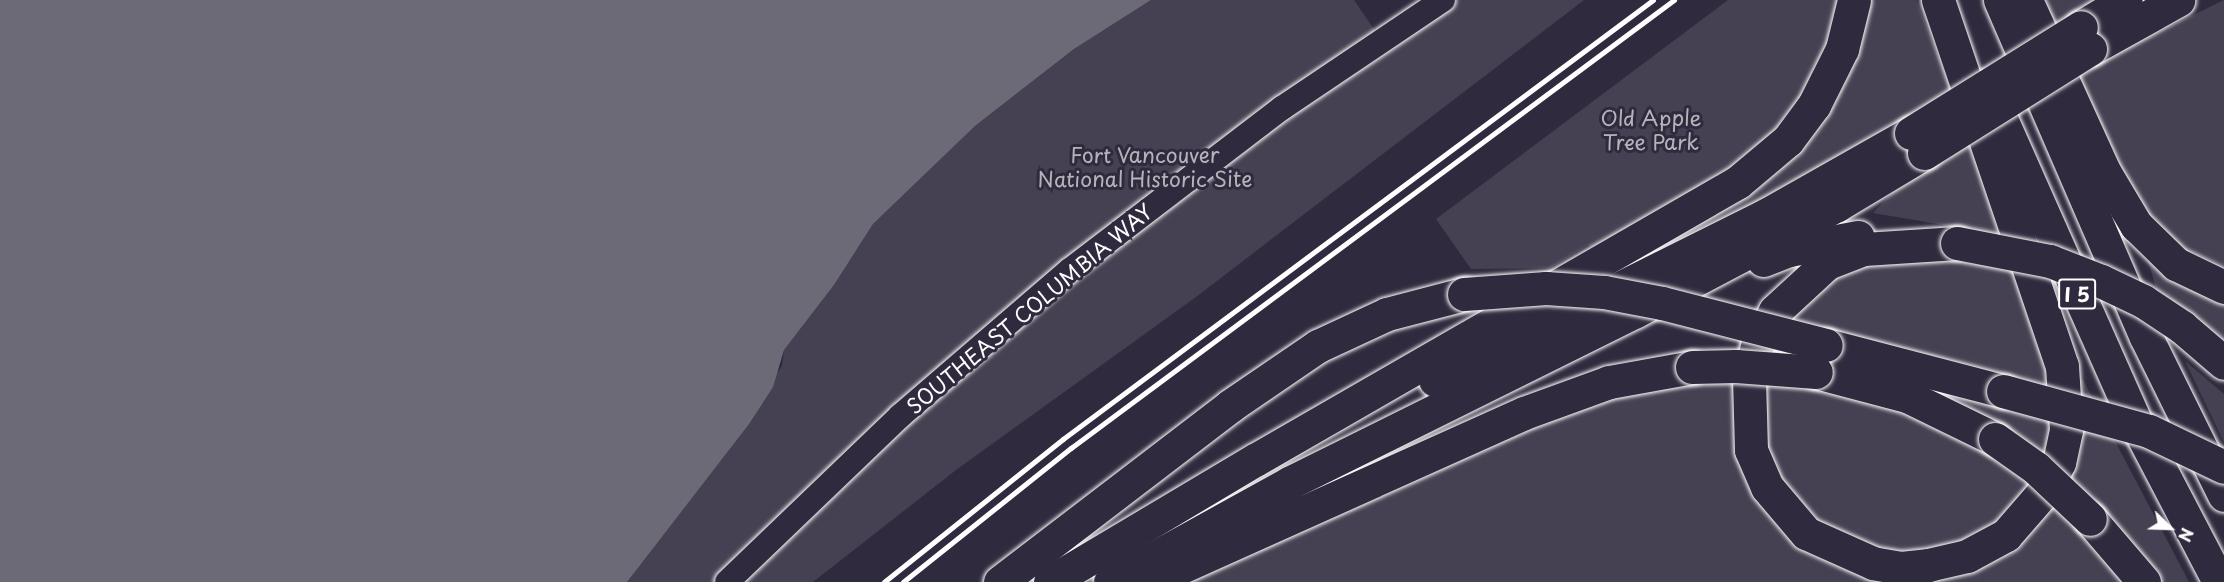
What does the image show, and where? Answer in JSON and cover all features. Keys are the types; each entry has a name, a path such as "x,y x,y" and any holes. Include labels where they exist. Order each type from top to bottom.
{"highway":[{"path":"1050,582 1176,509 1254,460 1738,182 1788,140 1814,105 1842,49 1854,0"},
{"path":"1938,0 2062,366 2066,430 2059,462 2046,489 2023,519 1999,540 1967,556 1929,565 1901,568 1872,563 1806,533 1767,487 1751,450 1747,412 1752,366 1758,344 1775,311 1827,263 1864,249 1957,243"},
{"name":"I 5","path":"1949,0 2108,365 2161,475 2219,582"},
{"name":"I 5","path":"2000,0 2146,337 2224,495"},
{"path":"2025,0 2105,173 2136,225 2175,264 2224,286"},
{"path":"2085,38 2126,0"},
{"path":"1110,582 1289,483 1636,311 1836,204 1917,143 2085,38 2178,0"},
{"path":"1176,509 1766,215 1917,143"},
{"path":"1636,311 1789,250 1836,240 1884,236 1957,243 2050,261 2101,281 2173,321 2224,363"},
{"path":"1000,582 1238,401 1311,351 1387,314 1464,294 1546,288 1604,292 1662,303 1821,359 1907,396 1995,440 2036,468 2090,519 2144,582"},
{"path":"1148,582 1524,413 1610,382 1692,368 1821,359 2003,391 2149,431 2224,467"}],"street":[{"name":"SOUTHEAST COLUMBIA WAY","path":"727,582 900,416 1065,274 1274,114 1443,0"}],"green space":[{"name":"Fort Vancouver National Historic Site","path":"1151,0 1354,0 1382,41 1443,0 1584,0 1196,297 956,470 813,582 627,582 782,366 784,350 834,285 873,224 975,126 1074,49"},
{"name":"Old Apple Tree Park","path":"1728,0 1842,0 1810,91 1760,149 1595,250 1588,245 1550,268 1471,269 1436,219"},
{"path":"1865,0 1916,0 1972,142 2054,391 2051,438 2032,483 1990,531 1949,547 1898,553 1855,545 1819,521 1787,493 1762,446 1761,397 1769,354 1786,321 1807,298 1835,279 1861,266 1890,259 1974,263 1979,231 1873,213 1896,189 1854,152 1611,277 1595,276 1734,198"},
{"path":"2038,0 2101,0 2087,67 2224,0 2224,265 2184,249 2144,210 2112,154"},
{"path":"2147,257 2193,291 2224,300 2224,342 2157,292"},
{"path":"2185,361 2224,394 2224,442"},
{"path":"2083,380 2189,582 2152,582 2064,477 2077,381"},
{"path":"1739,382 1796,540 1847,570 1912,582 1192,582 1227,562 1436,467 1580,407 1652,390"},
{"path":"2051,502 2126,582 1923,582 1947,580 1990,558"}],"shaded area":[{"path":"0,0 1151,0 1074,49 975,126 873,224 834,285 784,350 773,387 749,424 627,582 0,582"}],"railway":[{"path":"884,582 1063,439 1653,0"},
{"path":"903,582 1071,448 1674,0"}]}
